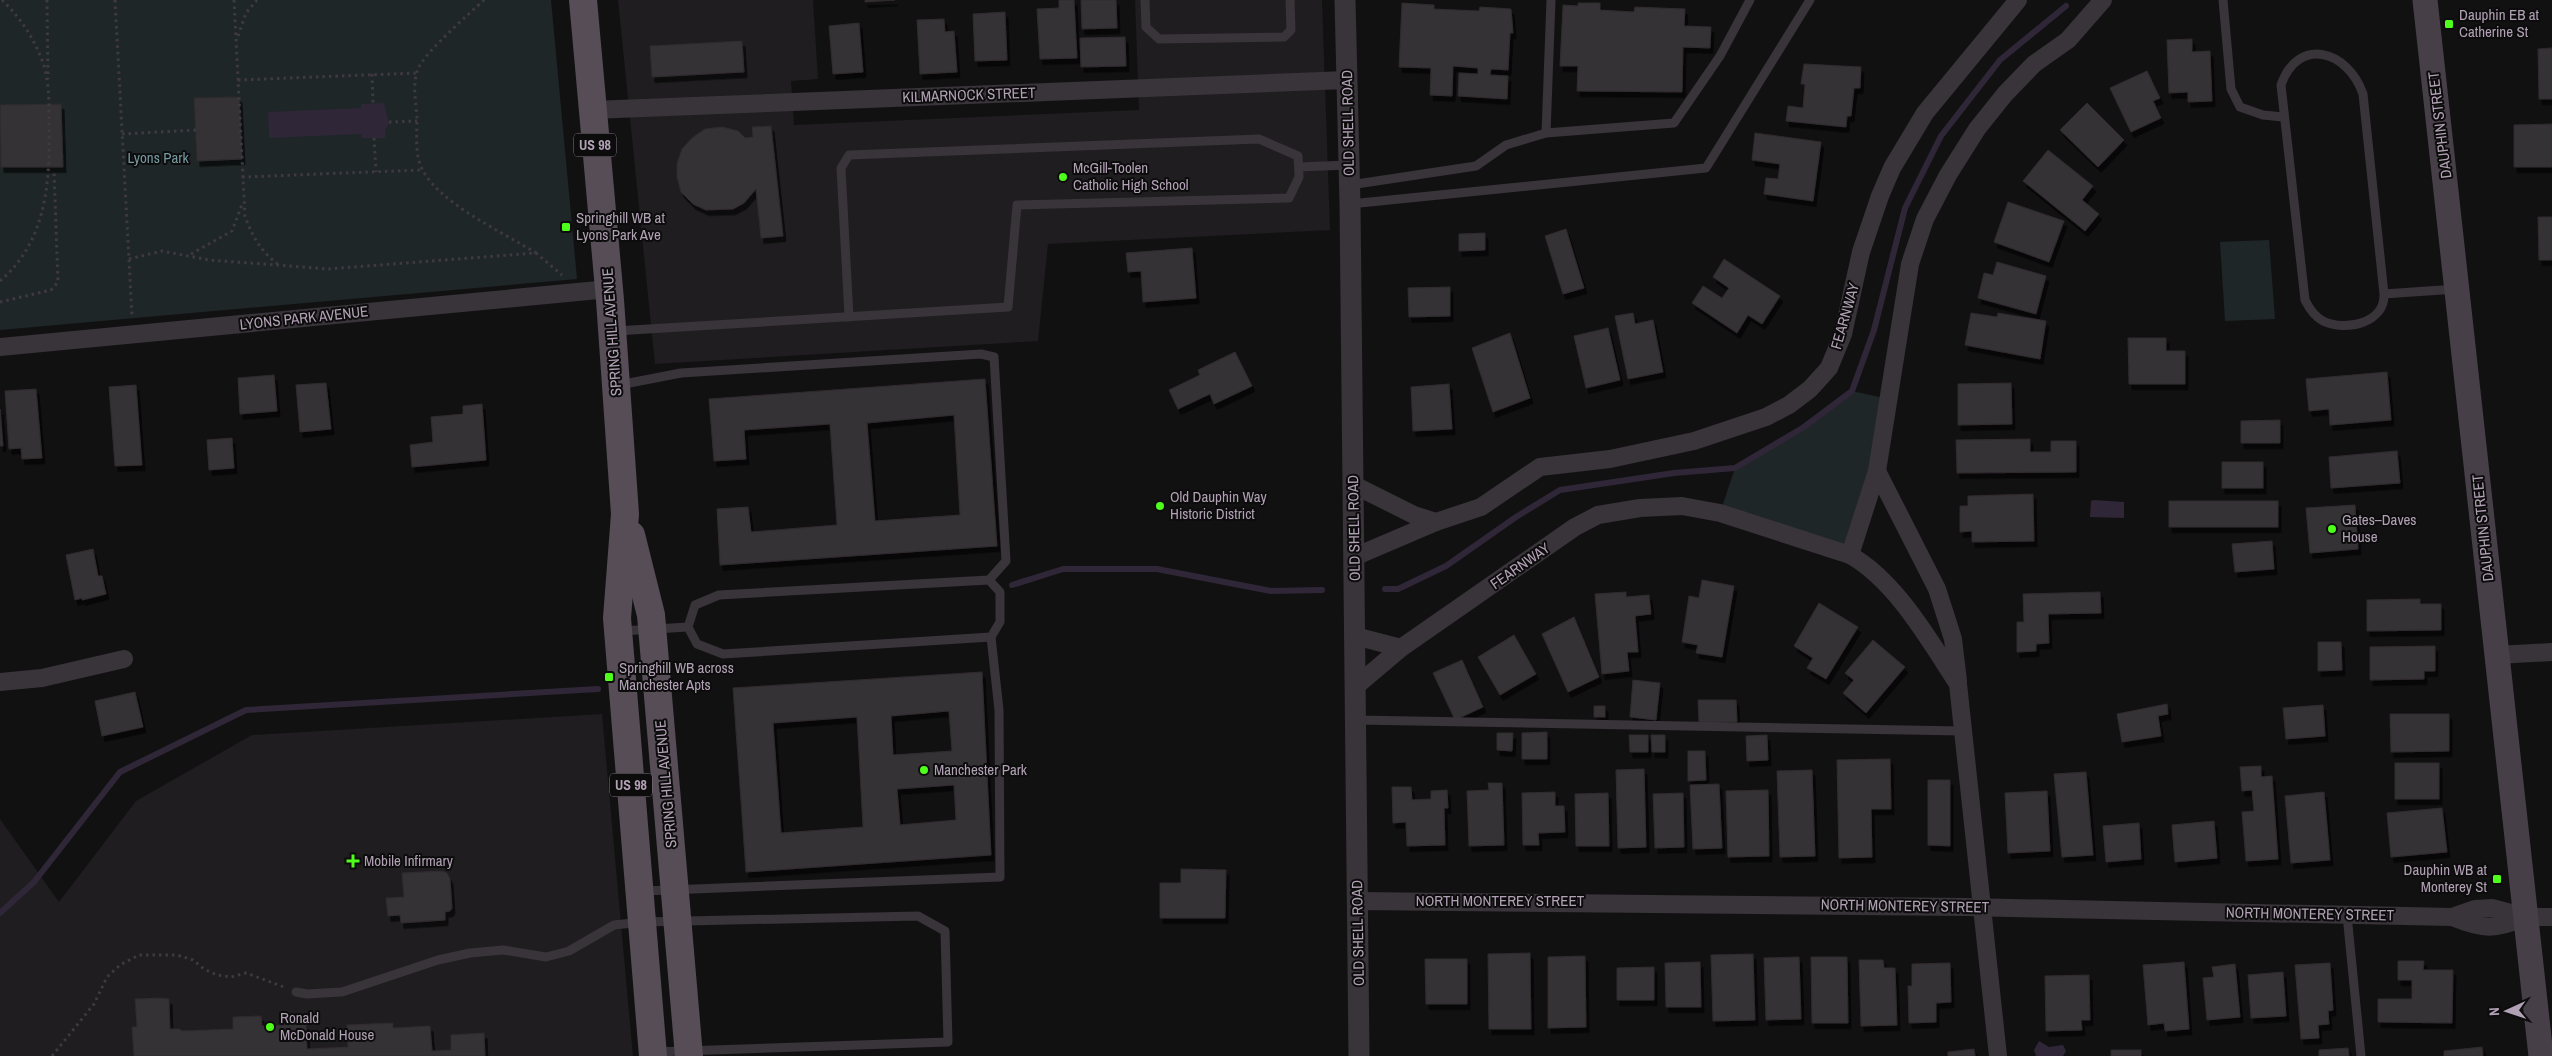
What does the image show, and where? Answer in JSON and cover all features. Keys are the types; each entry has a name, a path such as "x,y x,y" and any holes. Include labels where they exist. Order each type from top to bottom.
{"main road":[{"name":"SPRING HILL AVENUE","path":"583,0 609,289 625,514 618,631 642,922 649,1051"},
{"name":"DAUPHIN STREET","path":"2425,0 2541,1056"},
{"name":"SPRING HILL AVENUE","path":"625,514 653,629 688,1053"}],"street":[{"name":"OLD SHELL ROAD","path":"1345,0 1350,185 1360,1056"},
{"name":"FEARNWAY","path":"1354,557 1436,522 1481,507 1540,467 1610,459 1694,441 1766,417 1789,405 1810,389 1829,368 1843,334 1862,252 1880,196 1892,168 1925,113 2018,0"},
{"path":"1850,555 1877,471 1910,264 1925,219 1948,175 1977,129 2005,94 2034,64 2068,40 2103,0"},
{"name":"KILMARNOCK STREET","path":"592,110 1347,80"},
{"name":"LYONS PARK AVENUE","path":"0,347 609,289"},
{"name":"FEARNWAY","path":"1877,471 1937,589 1953,639 1998,1056"},
{"path":"1354,485 1414,516 1436,522"},
{"name":"FEARNWAY","path":"1356,686 1401,648 1574,527 1598,515 1640,508 1682,506 1720,513 1850,555 1864,563 1886,583 1928,638 1958,684"},
{"path":"1356,636 1401,648"},
{"path":"2496,655 2552,652"},
{"path":"0,682 42,678 124,659"},
{"name":"NORTH MONTEREY STREET","path":"1358,901 1982,907 2452,917 2475,909 2492,908 2526,917 2552,917"}],"lane":[{"path":"1145,0 1146,27 1159,39 1284,37 1291,30 1290,0"},
{"path":"1546,133 1551,0"},
{"path":"1350,185 1476,166 1506,145 1546,133 1674,124 1720,56 1750,0"},
{"path":"1299,167 1350,185 1706,168 1810,0"},
{"path":"2223,0 2231,89 2240,107 2262,115 2283,117"},
{"path":"2326,55 2340,59 2352,70 2359,81 2363,94 2384,294 2384,302 2380,311 2370,321 2359,323 2335,324 2324,321 2309,308 2305,300 2283,117 2281,84 2288,69 2301,57 2326,55"},
{"path":"612,332 1008,307 1017,205 1289,198 1299,177 1298,156 1259,139 849,154 841,168 849,317"},
{"path":"2384,294 2458,288"},
{"path":"616,385 680,373 981,354 994,357 1006,562 989,580 719,595 695,605 688,627 697,644 723,654 991,637"},
{"path":"639,891 1000,877 999,710 991,637 1000,622 1000,592 989,580"},
{"path":"618,631 688,627"},
{"path":"1356,720 1962,731"},
{"path":"2347,915 2361,1056"},
{"path":"296,992 342,992 438,960 470,953 503,950 546,957 569,951 614,925 642,922 918,916 945,931 948,1042 688,1053 649,1051"}],"path":[{"path":"2,0 16,13 33,39 43,61 48,88"},
{"path":"0,281 27,251 38,229 45,203 50,172 47,0"},
{"path":"115,0 132,319"},
{"path":"234,0 244,216 250,232 269,257 279,265"},
{"path":"236,40 246,13 257,0"},
{"path":"484,0 439,43 418,68 417,121 419,162 422,170 437,188 461,209 536,254 562,275"},
{"path":"238,80 417,73"},
{"path":"372,74 373,104"},
{"path":"389,122 417,121"},
{"path":"122,134 196,130"},
{"path":"374,138 376,172"},
{"path":"242,176 422,170"},
{"path":"0,302 51,290 58,282 54,172"},
{"path":"190,255 232,230 244,201"},
{"path":"128,259 162,251 209,260 301,268 353,268 442,259 536,254"},
{"path":"52,1056 94,1004 107,977 120,966 139,955 177,955 193,960 204,969 217,975 231,977 246,972 296,992"}],"shaded area":[{"name":"McGill-Toolen Catholic High School","path":"618,0 813,0 818,79 791,81 794,125 1139,110 1135,0 1322,0 1330,230 1048,244 1038,341 655,364"},
{"path":"384,103 389,124 385,130 385,138 362,138 361,134 269,138 268,112 361,108 361,104"},
{"path":"2091,501 2124,502 2124,518 2090,517"},
{"name":"Mobile Infirmary","path":"602,714 633,1056 0,1056 0,819 59,902 136,801 252,735"},
{"path":"2039,1041 2049,1047 2063,1045 2066,1051 2063,1056 2036,1056 2034,1050"}],"green space":[{"name":"Lyons Park","path":"0,0 551,0 577,279 0,330"},
{"path":"2269,240 2275,319 2225,321 2220,242"},
{"path":"1852,391 1888,399 1850,555 1720,513 1735,468 1804,427"}],"building":[{"path":"865,0 895,0 865,2"},
{"path":"1059,0 1074,0 1077,58 1040,59 1037,9 1059,8"},
{"path":"1081,0 1116,0 1117,28 1082,29"},
{"path":"1402,3 1434,5 1434,9 1479,11 1480,7 1511,9 1513,33 1510,33 1508,70 1491,69 1490,75 1508,76 1507,99 1458,96 1459,73 1478,74 1478,68 1453,66 1452,96 1430,95 1431,68 1399,67"},
{"path":"1578,3 1600,3 1600,10 1634,12 1635,7 1685,9 1684,26 1711,27 1710,48 1683,47 1682,92 1577,91 1578,66 1560,66 1563,5 1578,6"},
{"path":"1005,12 1007,60 975,61 973,14"},
{"path":"944,19 945,32 954,31 957,72 920,74 917,20"},
{"path":"859,23 863,72 833,74 829,26"},
{"path":"1125,37 1126,66 1081,67 1080,38"},
{"path":"2192,39 2192,52 2210,51 2212,101 2188,102 2188,92 2169,93 2167,40"},
{"path":"742,41 744,72 652,77 650,46"},
{"path":"2552,48 2552,99 2539,99 2538,49"},
{"path":"1804,64 1861,67 1860,88 1854,88 1851,116 1847,116 1846,127 1786,121 1788,106 1803,108 1805,84 1801,84"},
{"path":"2147,71 2160,98 2153,101 2161,118 2131,132 2110,88"},
{"path":"239,97 242,159 197,161 194,98"},
{"path":"2087,103 2124,140 2098,167 2060,130"},
{"path":"61,104 63,167 1,167 0,105"},
{"path":"2552,124 2552,167 2514,167 2514,125"},
{"path":"771,126 783,236 761,238 756,189 744,203 733,209 706,210 693,204 681,192 677,177 677,164 682,149 692,138 705,129 722,127 738,131 745,138 753,137 752,127"},
{"path":"1755,133 1821,142 1813,201 1764,194 1766,178 1778,179 1780,164 1752,160"},
{"path":"2048,150 2093,186 2082,200 2099,214 2085,231 2023,181"},
{"path":"2008,202 2064,221 2049,262 1994,242"},
{"path":"2538,217 2552,217 2552,260 2539,260"},
{"path":"1566,229 1584,288 1563,294 1545,236"},
{"path":"1485,233 1485,250 1459,251 1459,234"},
{"path":"1192,248 1196,298 1143,302 1141,271 1128,272 1126,253"},
{"path":"1724,259 1780,296 1762,324 1748,315 1737,333 1692,303 1703,286 1722,298 1729,288 1713,277"},
{"path":"1997,262 2046,276 2036,314 1978,298 1984,273 1993,275"},
{"path":"1450,287 1450,316 1409,317 1408,288"},
{"path":"1633,313 1635,324 1653,320 1663,372 1628,379 1615,316"},
{"path":"1971,313 1997,317 1998,313 2046,321 2040,359 1965,345"},
{"path":"1608,328 1620,380 1586,388 1574,336"},
{"path":"1510,333 1530,398 1493,412 1472,348"},
{"path":"2128,338 2166,338 2166,351 2185,351 2185,384 2129,384"},
{"path":"1235,352 1252,386 1214,404 1210,394 1178,409 1169,390 1200,375 1198,370"},
{"path":"2387,372 2391,420 2330,425 2329,409 2309,411 2306,379"},
{"path":"274,375 277,411 240,414 238,378"},
{"path":"985,379 997,546 720,565 717,509 748,507 751,532 837,525 830,424 744,430 746,459 714,461 709,399","holes":["954,415 960,515 875,521 867,423"]},
{"path":"326,383 331,429 300,432 296,385"},
{"path":"2011,383 2012,424 1958,425 1958,384"},
{"path":"1449,384 1452,429 1413,431 1411,387"},
{"path":"136,385 142,465 115,466 109,387"},
{"path":"36,389 42,458 22,459 21,448 9,449 5,391"},
{"path":"482,404 486,460 412,467 410,445 433,442 431,417 463,414 463,406"},
{"path":"0,409 3,446 0,446"},
{"path":"2280,420 2280,443 2241,443 2241,421"},
{"path":"232,438 234,468 209,470 207,440"},
{"path":"2030,439 2030,452 2051,452 2051,441 2076,441 2076,472 1957,473 1956,440"},
{"path":"2397,451 2400,483 2331,488 2329,457"},
{"path":"2222,462 2263,462 2263,488 2222,488"},
{"path":"2033,494 2034,541 1972,542 1972,531 1960,532 1960,506 1968,506 1968,496"},
{"path":"2169,501 2278,501 2278,527 2169,527"},
{"name":"Gates–Daves House","path":"2355,505 2358,549 2310,553 2306,508"},
{"path":"2272,541 2274,569 2235,572 2232,544"},
{"path":"93,549 98,576 102,576 106,594 75,600 66,555"},
{"path":"1702,580 1734,586 1722,657 1696,653 1698,645 1682,642 1689,596 1699,598"},
{"path":"1626,592 1626,597 1649,595 1651,614 1635,616 1638,652 1627,652 1629,671 1602,674 1595,594"},
{"path":"2100,592 2101,613 2048,614 2049,643 2036,644 2036,651 2017,652 2017,622 2024,622 2023,594"},
{"path":"2420,599 2420,604 2441,604 2441,630 2367,631 2367,600"},
{"path":"1819,603 1858,627 1826,679 1807,668 1813,658 1794,646"},
{"path":"1574,617 1599,677 1568,692 1542,634"},
{"path":"1514,635 1536,674 1500,695 1478,657"},
{"path":"1873,640 1905,667 1866,713 1843,693 1854,680 1845,673"},
{"path":"2318,642 2341,642 2342,670 2318,671"},
{"path":"2435,646 2435,671 2424,671 2424,679 2370,680 2370,647"},
{"path":"1462,660 1483,707 1455,720 1433,673"},
{"name":"Manchester Park","path":"982,672 991,855 746,872 733,688","holes":["949,711 952,751 893,755 891,716","857,717 863,827 781,833 773,723","954,785 956,820 900,825 897,789"]},
{"path":"1633,680 1660,683 1656,720 1630,717"},
{"path":"135,692 143,727 102,736 95,701"},
{"path":"1698,700 1736,700 1737,722 1699,722"},
{"path":"2167,704 2168,714 2158,716 2161,736 2122,742 2117,714"},
{"path":"2323,705 2325,736 2286,739 2283,708"},
{"path":"1594,706 1605,706 1605,717 1594,717"},
{"path":"2390,714 2449,714 2449,751 2391,752"},
{"path":"1547,732 1547,759 1522,759 1522,733"},
{"path":"1497,733 1513,733 1512,751 1497,750"},
{"path":"1629,735 1648,735 1648,752 1630,752"},
{"path":"1651,735 1665,735 1665,752 1652,752"},
{"path":"1767,735 1768,760 1747,761 1746,736"},
{"path":"1688,751 1705,751 1706,780 1688,781"},
{"path":"1890,759 1891,809 1871,809 1872,857 1839,858 1837,760"},
{"path":"2395,763 2439,763 2439,799 2395,799"},
{"path":"2261,766 2261,777 2272,776 2278,859 2246,861 2242,812 2254,811 2252,790 2242,791 2240,767"},
{"path":"1644,769 1646,847 1618,848 1616,770"},
{"path":"1812,770 1815,856 1780,857 1777,771"},
{"path":"2086,772 2093,855 2062,857 2054,774"},
{"path":"1928,780 1950,780 1950,846 1928,845"},
{"path":"1488,783 1502,783 1504,845 1469,846 1467,791 1489,790"},
{"path":"1719,784 1722,848 1693,849 1690,785"},
{"path":"1392,787 1411,787 1412,800 1431,799 1431,791 1447,790 1448,808 1444,808 1445,845 1407,846 1406,822 1393,823"},
{"path":"1768,790 1769,856 1728,857 1726,791"},
{"path":"2047,791 2050,851 2008,853 2005,793"},
{"path":"1555,792 1555,806 1564,806 1565,832 1538,833 1539,845 1523,845 1522,793"},
{"path":"2324,792 2330,860 2291,863 2285,796"},
{"path":"1608,793 1609,846 1576,846 1575,794"},
{"path":"1683,793 1684,847 1655,848 1653,794"},
{"path":"2442,808 2447,852 2391,857 2387,813"},
{"path":"2214,821 2217,858 2175,862 2172,825"},
{"path":"2139,823 2141,859 2106,862 2103,826"},
{"path":"1181,869 1226,870 1225,918 1160,918 1160,883 1181,883"},
{"path":"442,871 447,873 450,879 452,908 450,911 445,912 445,920 401,923 400,915 388,916 386,898 404,897 402,873"},
{"path":"1530,953 1531,1029 1489,1029 1488,954"},
{"path":"1753,954 1755,1020 1713,1021 1711,955"},
{"path":"1585,956 1586,1027 1548,1028 1548,957"},
{"path":"1799,957 1801,1019 1766,1020 1764,958"},
{"path":"1811,957 1847,957 1848,1023 1812,1023"},
{"path":"1425,959 1467,959 1467,1004 1426,1004"},
{"path":"1859,960 1883,960 1884,968 1895,968 1897,1025 1861,1026"},
{"path":"2398,961 2424,961 2423,970 2453,970 2452,1023 2378,1022 2378,999 2412,999 2412,980 2398,980"},
{"path":"1700,962 1701,1007 1666,1007 1665,963"},
{"path":"2184,962 2189,1029 2165,1031 2164,1023 2148,1025 2143,965"},
{"path":"1950,963 1951,1002 1936,1003 1936,1022 1909,1023 1908,986 1912,986 1912,964"},
{"path":"2330,963 2333,1010 2328,1011 2329,1024 2318,1025 2319,1038 2301,1039 2295,965"},
{"path":"2235,964 2240,1017 2207,1020 2203,978 2214,977 2212,967"},
{"path":"1654,967 1654,1000 1617,1000 1617,968"},
{"path":"2283,972 2286,1016 2251,1018 2248,975"},
{"path":"2089,975 2090,1020 2081,1020 2082,1030 2046,1031 2045,976"},
{"name":"Ronald McDonald House","path":"135,999 169,999 170,1029 182,1031 233,1029 233,1017 261,1016 262,1026 306,1024 307,1049 348,1047 347,1025 393,1023 393,1028 430,1026 432,1051 451,1050 451,1035 484,1033 485,1056 134,1056 132,1027 137,1027"},
{"path":"2482,1047 2483,1056 2444,1056 2444,1051"},
{"path":"2348,1048 2349,1056 2319,1056 2319,1050"},
{"path":"1974,1049 1975,1056 1948,1056 1948,1052"},
{"path":"2111,1050 2141,1050 2141,1056 2111,1056"}],"waterway":[{"path":"1385,589 1398,589 1446,566 1516,517 1560,490 1674,473 1735,468 1804,427 1852,391 1874,330 1905,208 1941,136 2000,60 2066,6"},
{"path":"1012,585 1063,569 1157,569 1271,591 1322,590"},
{"path":"0,913 34,882 120,772 246,710 598,689"}],"place":[{"name":"Dauphin EB at Catherine St","path":"2449,24"},
{"name":"McGill-Toolen Catholic High School","path":"1063,177"},
{"name":"Springhill WB at Lyons Park Ave","path":"566,227"},
{"name":"Old Dauphin Way Historic District","path":"1160,506"},
{"name":"Gates–Daves House","path":"2332,529"},
{"name":"Springhill WB across Manchester Apts","path":"609,677"},
{"name":"Manchester Park","path":"924,770"},
{"name":"Mobile Infirmary","path":"353,861"},
{"name":"Dauphin WB at Monterey St","path":"2497,879"},
{"name":"Ronald McDonald House","path":"270,1027"}]}
